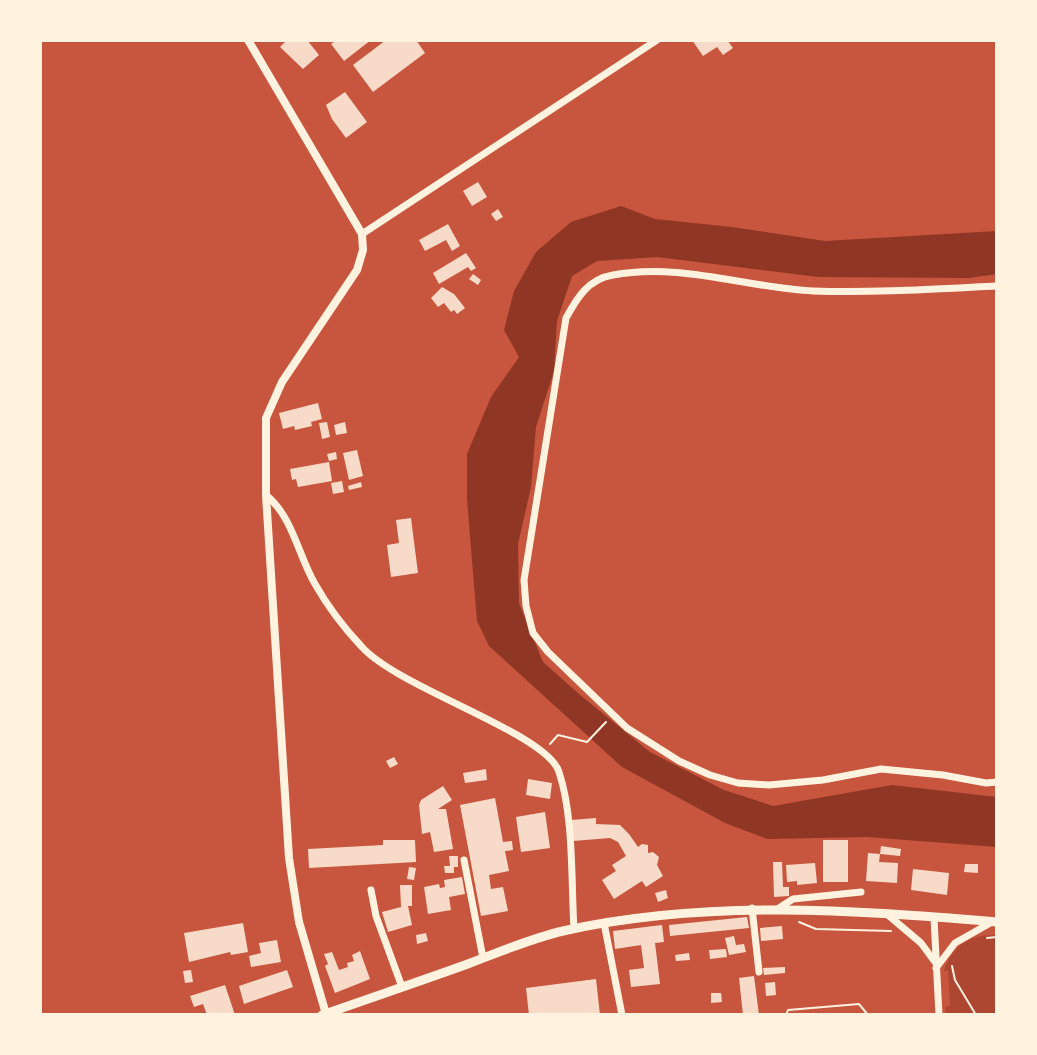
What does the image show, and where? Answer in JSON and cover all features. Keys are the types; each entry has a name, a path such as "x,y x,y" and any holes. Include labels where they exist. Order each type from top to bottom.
{"main road":[{"path":"324,1014 483,958 574,929 604,923 752,908 995,922"}],"street":[{"path":"248,40 362,234 363,250 357,270 282,382 266,418 266,495 289,858 302,935 324,1014"},
{"path":"362,234 657,40"},
{"path":"997,286 814,291 675,273 612,275 593,282 578,296 566,318 524,580 533,633 548,652 627,728 679,761 710,775 738,783 769,785 823,780 881,769 997,782"},
{"path":"266,495 286,519 308,571 323,597 370,656 398,676 519,736 543,751 559,768 567,804 574,929"},
{"path":"464,860 483,958"},
{"path":"371,890 376,916 402,987"},
{"path":"779,908 793,899 861,892"},
{"path":"752,908 759,972"},
{"path":"888,915 921,943 936,966"},
{"path":"934,918 939,1015"},
{"path":"936,966 955,943 995,922"},
{"path":"604,923 622,1015"}],"path":[{"path":"543,751 558,735 587,742 611,717"},
{"path":"798,909 794,920 816,929 896,932"},
{"path":"983,938 997,937"},
{"path":"952,963 955,980 976,1015"},
{"path":"786,1015 788,1010 859,1004 868,1015"}],"shaded area":[{"path":"621,206 655,219 825,241 997,231 997,274 969,278 818,277 657,257 597,261 572,276 557,321 554,371 536,427 531,487 518,544 519,603 543,662 650,752 724,790 773,806 892,785 997,797 997,847 867,837 767,839 725,823 622,767 489,646 477,621 467,499 467,454 491,397 519,357 504,330 514,291 536,252 571,222"},
{"path":"997,935 997,1015 946,1015 945,1007 950,1006 948,971 944,971 952,954 971,939"}],"building":[{"path":"287,40 307,40 319,55 303,69 280,47"},
{"path":"337,40 371,40 344,61 331,44"},
{"path":"386,40 416,40 425,53 373,92 353,65"},
{"path":"692,40 727,40 733,48 723,55 717,47 703,56"},
{"path":"345,92 367,122 346,138 326,105"},
{"path":"478,182 487,197 472,206 463,191"},
{"path":"498,209 503,217 496,221 491,214"},
{"path":"448,224 460,246 452,251 446,240 425,251 419,240"},
{"path":"466,253 476,268 471,271 468,267 439,284 433,273"},
{"path":"473,274 481,280 478,285 469,279"},
{"path":"442,287 454,294 465,308 457,314 444,303 438,307 431,298"},
{"path":"318,403 322,419 311,422 312,426 283,429 279,413"},
{"path":"327,422 330,437 322,439 319,423"},
{"path":"345,422 347,433 336,435 334,425"},
{"path":"357,450 363,476 349,480 343,453"},
{"path":"336,452 337,459 329,461 327,454"},
{"path":"329,462 332,481 298,487 296,479 292,480 290,469"},
{"path":"342,481 344,492 333,494 331,483"},
{"path":"361,482 362,487 349,490 348,486"},
{"path":"411,518 418,573 391,577 387,545 399,543 396,520"},
{"path":"394,757 398,764 390,768 386,761"},
{"path":"486,769 487,780 465,783 463,773"},
{"path":"528,779 552,783 550,799 526,795"},
{"path":"443,786 452,800 438,809 446,809 453,849 434,852 430,832 422,834 419,805 421,800"},
{"path":"495,798 503,842 512,841 513,850 505,851 509,871 489,875 491,889 503,887 508,911 481,916 460,805"},
{"path":"545,812 550,848 521,852 516,817"},
{"path":"596,818 596,824 620,825 638,847 648,845 648,853 653,852 659,857 657,865 663,876 646,887 642,881 614,899 602,880 616,871 612,865 626,856 618,842 610,838 573,841 571,820"},
{"path":"383,840 415,840 416,862 309,868 308,849 383,845"},
{"path":"823,840 848,840 848,882 823,882"},
{"path":"881,846 901,849 900,856 880,854"},
{"path":"868,853 880,854 879,862 898,863 897,883 866,881"},
{"path":"449,856 458,856 458,867 454,867 454,873 445,873 444,866 450,866"},
{"path":"773,862 782,862 783,887 789,887 789,896 774,897"},
{"path":"815,863 817,883 797,885 797,881 787,882 786,865"},
{"path":"965,864 978,864 978,873 964,872"},
{"path":"409,867 416,868 414,880 407,879"},
{"path":"913,869 949,873 947,895 911,890"},
{"path":"462,877 465,894 449,897 451,910 428,914 424,887 439,884 440,888 445,887 444,880"},
{"path":"400,885 412,885 412,906 408,906 412,925 388,932 382,912 401,907"},
{"path":"666,890 668,898 658,902 655,893"},
{"path":"747,917 749,928 670,936 669,925"},
{"path":"243,923 248,952 231,955 230,952 189,962 184,933"},
{"path":"662,925 664,942 655,943 660,984 631,987 629,970 644,968 641,945 615,949 613,931"},
{"path":"782,926 783,939 761,941 760,928"},
{"path":"426,933 428,941 417,944 416,935"},
{"path":"734,936 736,945 744,944 746,952 729,955 725,938"},
{"path":"277,940 281,962 251,967 249,956 261,953 259,943"},
{"path":"726,949 727,957 710,959 709,950"},
{"path":"360,951 370,979 335,993 324,954 332,952 339,970 348,967 347,963 354,961 352,955"},
{"path":"689,953 690,960 676,961 675,955"},
{"path":"785,967 785,973 764,975 763,968"},
{"path":"191,970 193,982 185,983 183,971"},
{"path":"287,970 293,987 244,1004 239,986"},
{"path":"754,976 759,1015 743,1015 739,978"},
{"path":"596,979 600,1015 529,1015 526,988"},
{"path":"775,982 776,995 766,996 765,983"},
{"path":"225,985 235,1015 207,1015 203,1004 194,1007 190,996"},
{"path":"711,993 721,993 722,1002 711,1003"}]}
